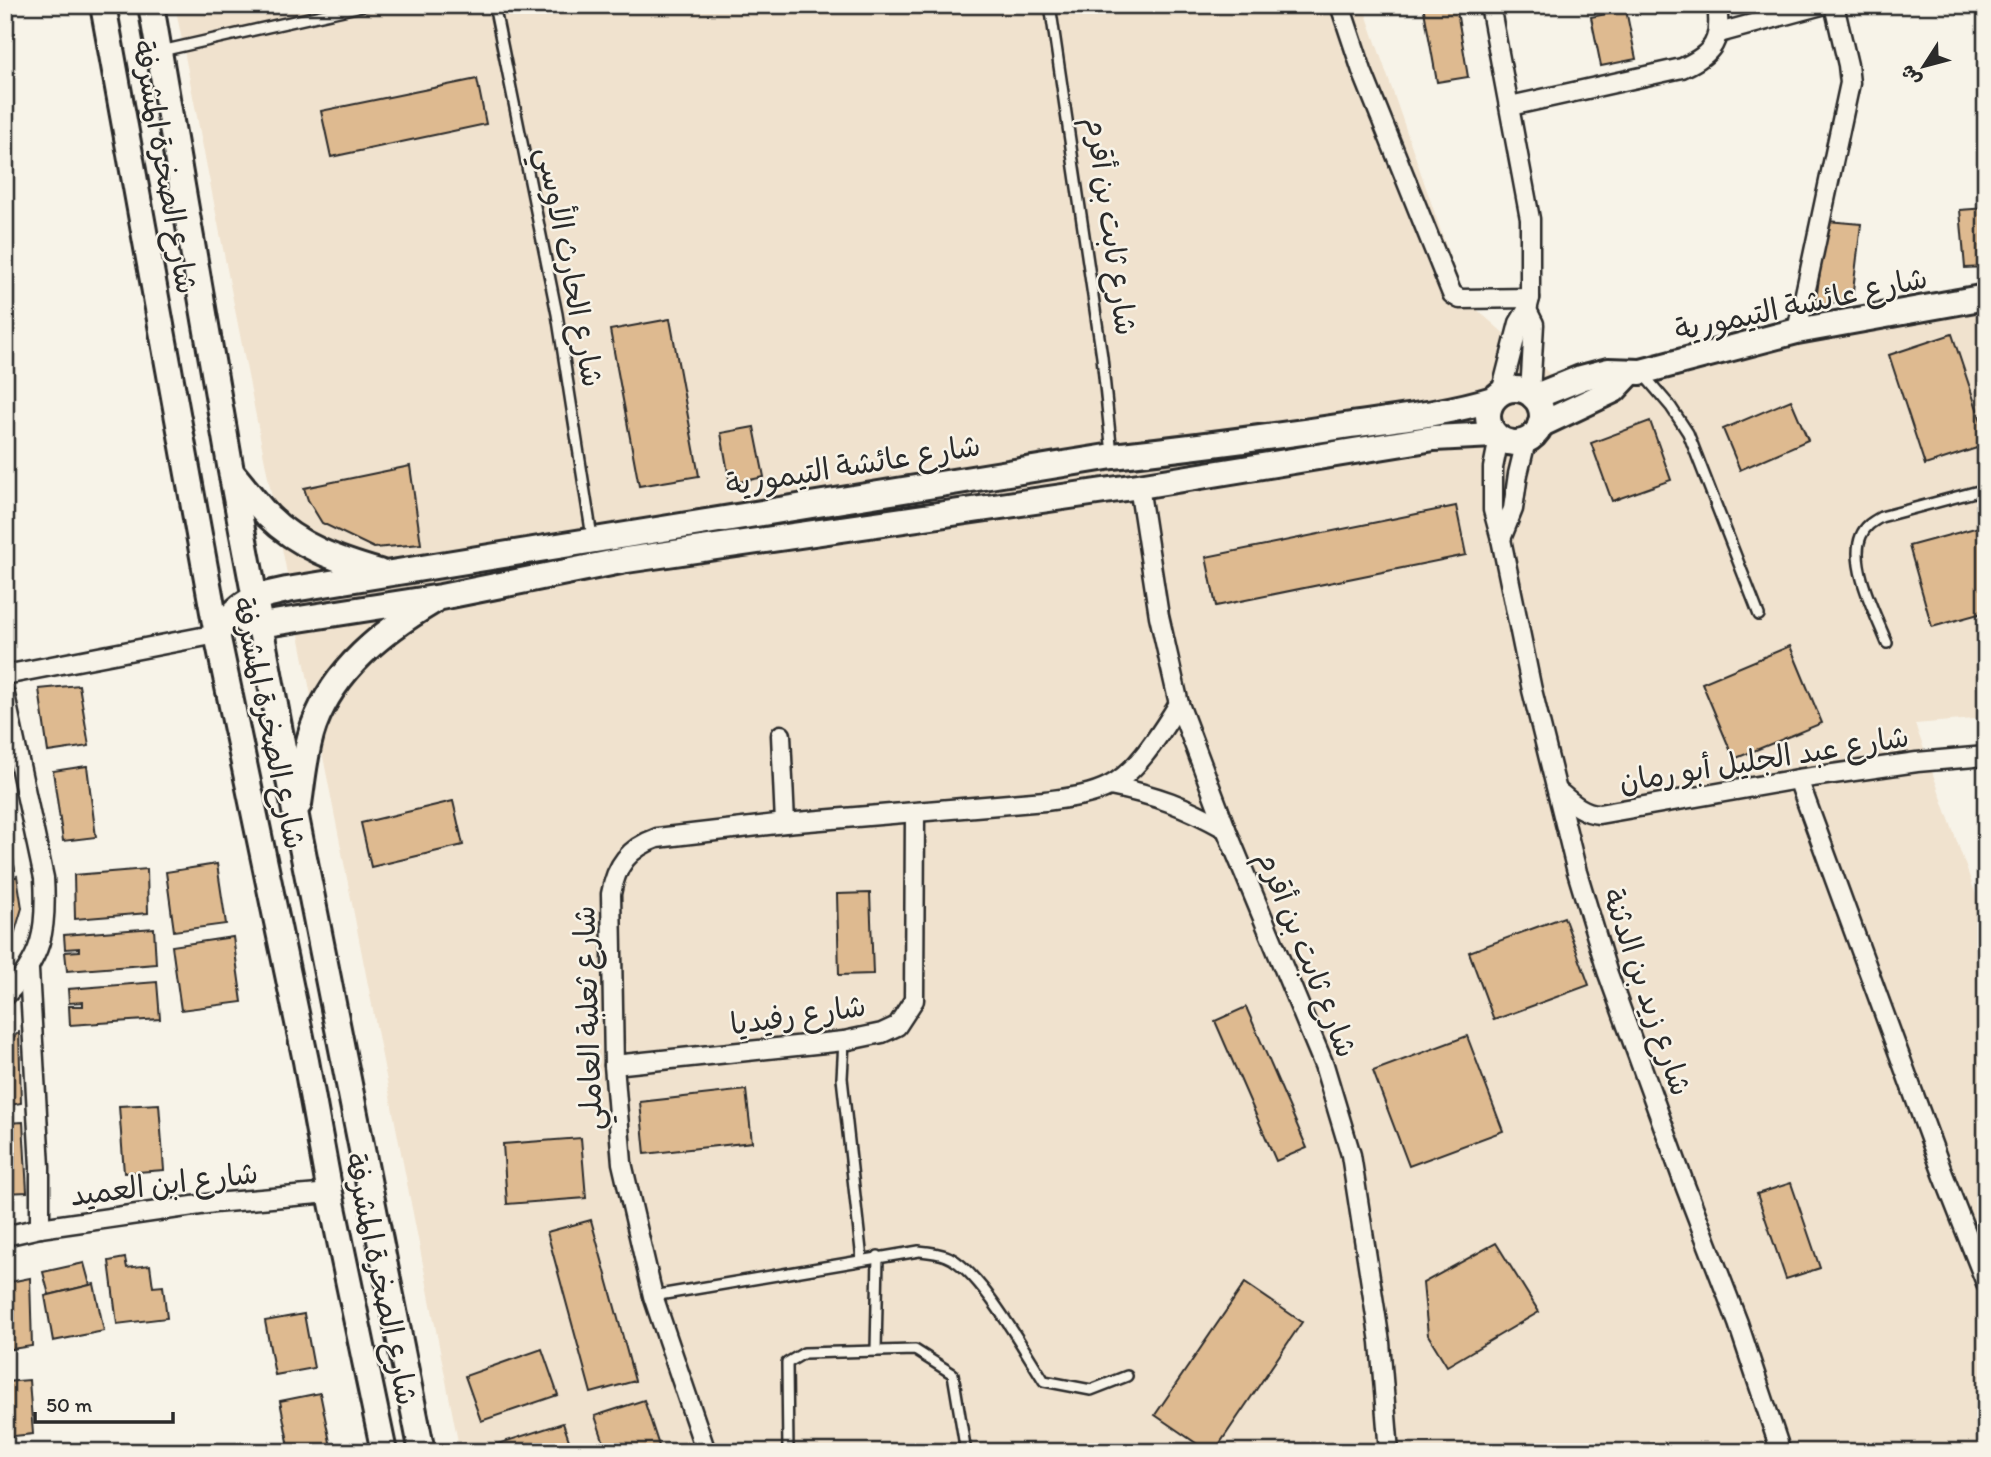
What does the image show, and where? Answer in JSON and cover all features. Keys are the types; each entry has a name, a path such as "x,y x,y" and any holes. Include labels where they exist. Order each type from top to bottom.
{"main road":[{"name":"شارع الصخرة المشرفة","path":"103,5 330,1194 384,1452"},
{"name":"شارع الصخرة المشرفة","path":"150,5 254,597 422,1452"},
{"name":"شارع عائشة التيمورية","path":"1532,396 1608,371 1636,373 1797,331 1986,296"},
{"name":"شارع عائشة التيمورية","path":"1533,433 1614,390 1636,373"},
{"path":"1510,389 1521,390 1532,396 1539,406 1533,433 1512,443 1497,437 1488,423 1488,411 1497,396 1510,389"},
{"name":"شارع عائشة التيمورية","path":"219,618 254,597 593,539 1113,456 1216,445 1390,419 1473,405 1497,396"},
{"name":"شارع عائشة التيمورية","path":"219,618 260,625 440,597 626,559 1139,486 1434,438 1497,437"},
{"path":"231,471 268,515 292,536 337,560 386,575"},
{"path":"297,822 313,727 325,699 350,665 369,647 440,597"}],"street":[{"path":"1340,5 1362,71 1451,294 1460,299 1529,304"},
{"path":"1490,5 1530,219 1529,304 1534,324 1532,396"},
{"path":"1510,106 1682,68 1710,50 1719,33 1717,5"},
{"path":"1719,33 1822,5"},
{"path":"1797,331 1850,83 1834,5"},
{"path":"1497,396 1519,323 1529,304"},
{"path":"1501,539 1514,509 1518,474 1533,433"},
{"name":"شارع زيد بن الدثنة","path":"1497,437 1493,468 1493,510 1532,690 1577,872 1607,971 1738,1323 1781,1452"},
{"name":"شارع ثابت بن أقرم","path":"1139,486 1164,639 1179,704 1226,829 1324,1065 1351,1155 1380,1342 1389,1452"},
{"path":"5,675 219,618"},
{"path":"5,695 44,878 46,907 43,939 29,970 5,996"},
{"name":"شارع ثعلبة العاملي","path":"706,1452 653,1296 622,1163 614,1065 611,894 614,878 624,860 640,845 657,838 785,823 1045,802 1085,795 1110,786 1148,751 1179,704"},
{"path":"780,735 785,823"},
{"name":"شارع عبد الجليل أبو رمان","path":"1558,791 1580,809 1589,814 1599,814 1798,779 1917,762 1986,756"},
{"path":"1798,779 1943,1174 1986,1283"},
{"name":"شارع ثعلبة العاملي","path":"1110,786 1148,793 1189,808 1226,829"},
{"name":"شارع رفيديا","path":"614,1065 844,1041 882,1033 897,1026 914,1000 915,814"},
{"path":"29,970 40,1167 40,1228"},
{"name":"شارع ابن العميد","path":"5,1236 40,1228 214,1203 330,1194"}],"lane":[{"path":"159,51 366,5"},
{"name":"شارع الحارث الأوسي","path":"494,5 557,314 593,539"},
{"name":"شارع ثابت بن أقرم","path":"1050,5 1102,357 1113,456"},
{"path":"1636,373 1671,407 1688,433 1759,615"},
{"path":"1887,643 1860,572 1858,550 1861,536 1868,524 1881,517 1986,489"},
{"path":"844,1041 842,1077 862,1260"},
{"path":"653,1296 919,1251 948,1257 968,1271 1044,1381 1091,1390 1128,1376"},
{"path":"876,1351 878,1256"},
{"path":"788,1452 787,1363 804,1353 915,1350 953,1374 966,1452"}],"shaded area":[{"path":"175,5 1363,5 1464,298 1551,375 1986,293 1986,718 1915,724 1986,923 1986,1452 460,1452"}],"building":[{"path":"1423,5 1456,5 1468,77 1437,82"},
{"path":"1626,10 1636,59 1601,66 1591,17"},
{"path":"477,79 486,124 331,157 321,111"},
{"path":"1986,208 1986,267 1965,268 1960,210"},
{"path":"1827,221 1861,224 1852,299 1815,307"},
{"path":"670,319 699,476 639,486 610,330"},
{"path":"1952,334 1986,436 1986,445 1925,465 1889,355"},
{"path":"1791,400 1808,440 1740,470 1723,429"},
{"path":"1650,421 1671,480 1612,501 1591,443"},
{"path":"754,427 764,477 730,484 721,433"},
{"path":"410,466 421,544 374,548 322,523 304,488"},
{"path":"1456,506 1466,555 1216,606 1206,557"},
{"path":"1986,525 1986,612 1932,627 1909,546"},
{"path":"1790,646 1822,723 1734,759 1702,683"},
{"path":"79,685 89,746 48,752 39,689"},
{"path":"87,766 96,837 63,841 53,771"},
{"path":"453,801 463,845 371,867 361,823"},
{"path":"5,842 10,842 15,870 5,872"},
{"path":"217,864 226,924 174,931 166,872"},
{"path":"147,869 148,913 75,919 74,875"},
{"path":"17,876 22,908 11,945 5,952 5,889 9,880"},
{"path":"870,893 873,974 839,975 837,894"},
{"path":"1564,917 1589,985 1494,1020 1469,952"},
{"path":"154,928 156,964 67,971 65,952 79,951 79,948 65,949 64,935"},
{"path":"233,937 242,1002 181,1010 172,946"},
{"path":"157,982 160,1019 70,1025 69,1006 83,1006 83,1002 69,1003 68,989"},
{"path":"1246,1007 1307,1148 1276,1161 1215,1021"},
{"path":"19,1032 21,1103 5,1106 5,1045"},
{"path":"1467,1036 1503,1131 1409,1166 1373,1071"},
{"path":"746,1090 752,1142 645,1154 640,1102"},
{"path":"159,1104 164,1170 124,1173 119,1106"},
{"path":"23,1122 27,1192 5,1193 5,1123"},
{"path":"581,1138 586,1198 507,1204 503,1144"},
{"path":"1791,1183 1820,1268 1786,1279 1757,1194"},
{"path":"591,1220 635,1381 591,1393 547,1232"},
{"path":"1496,1243 1539,1312 1447,1366 1428,1335 1423,1283"},
{"path":"125,1258 127,1268 150,1265 153,1287 163,1286 167,1318 117,1324 109,1261"},
{"path":"84,1263 90,1285 49,1295 43,1272"},
{"path":"30,1278 32,1346 5,1350 5,1283"},
{"path":"1245,1283 1302,1322 1214,1452 1209,1452 1155,1415"},
{"path":"94,1284 104,1331 53,1341 45,1296"},
{"path":"304,1314 314,1368 275,1375 265,1321"},
{"path":"542,1349 558,1395 481,1421 465,1376"},
{"path":"29,1380 33,1434 5,1437 5,1382"},
{"path":"320,1393 332,1452 290,1452 280,1401"},
{"path":"644,1400 661,1452 607,1452 595,1416"},
{"path":"563,1423 573,1452 483,1452 482,1449"},
{"path":"1764,1446 1766,1452 1747,1452"}]}
